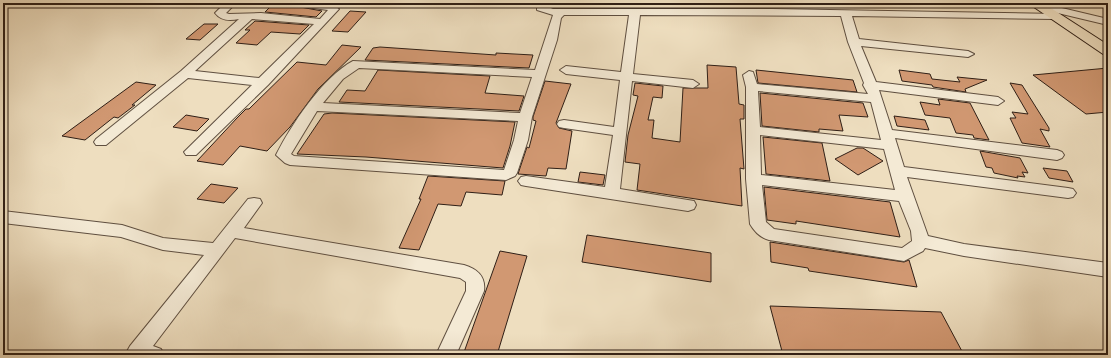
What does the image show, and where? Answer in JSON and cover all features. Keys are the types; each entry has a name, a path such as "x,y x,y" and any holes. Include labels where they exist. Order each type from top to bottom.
{"main road":[{"path":"1036,4 1108,51"}],"street":[{"path":"231,3 222,9 220,13 222,16 249,16 323,22"},
{"path":"191,152 264,82 334,9 329,6 298,3"},
{"path":"542,3 541,8 543,10 561,12 600,8 635,13 666,8 769,8 846,14 1055,16"},
{"path":"896,3 906,14"},
{"path":"952,3 967,15"},
{"path":"1036,4 1108,22"},
{"path":"540,74 357,64 350,66 335,80 283,155 290,160 506,175 510,173 521,140 525,117 540,74 551,40 556,18 561,12"},
{"path":"612,193 635,13"},
{"path":"846,14 854,42 873,92 905,196 919,231 920,241 917,247 904,255 769,234 758,224 754,179 751,81 873,92 998,101"},
{"path":"101,142 185,74 249,16"},
{"path":"854,42 968,54"},
{"path":"566,70 693,84"},
{"path":"185,74 264,82"},
{"path":"315,107 525,117"},
{"path":"564,124 621,132"},
{"path":"753,130 888,139 1057,155"},
{"path":"898,171 1068,193"},
{"path":"754,179 905,196"},
{"path":"526,181 688,205"},
{"path":"142,354 254,203"},
{"path":"3,216 122,231 163,244 219,250"},
{"path":"233,232 464,272 473,276 477,283 475,291 446,355"},
{"path":"920,241 964,250 1108,270"}],"building":[{"path":"273,4 322,11 316,17 265,12"},
{"path":"350,11 366,12 348,32 332,31"},
{"path":"255,21 309,25 300,34 271,32 257,45 236,43 250,30 245,30"},
{"path":"204,24 218,24 200,40 186,39"},
{"path":"342,45 361,47 318,89 290,127 267,151 240,146 223,165 197,161 246,109 249,109 297,62 326,65"},
{"path":"380,47 496,55 496,53 533,55 529,68 365,60 373,48"},
{"path":"707,65 736,67 739,104 744,105 744,119 740,119 744,169 740,168 742,206 637,190 640,164 625,162 628,135 638,96 633,95 635,83 663,86 662,98 653,97 648,120 654,120 652,138 680,142 683,88 708,88"},
{"path":"1108,68 1108,112 1086,114 1033,75"},
{"path":"378,70 490,76 485,93 524,96 519,111 339,102 347,90 365,91"},
{"path":"756,70 853,80 857,92 758,83"},
{"path":"899,70 930,74 932,79 960,82 957,77 987,80 965,89 966,92 902,81"},
{"path":"545,81 571,84 556,123 559,128 572,131 566,169 548,168 546,176 518,174 527,147 529,148 536,121 533,120 533,117"},
{"path":"136,82 156,85 132,105 135,105 118,118 114,117 85,140 62,136"},
{"path":"1010,83 1022,85 1049,128 1049,131 1040,129 1050,147 1022,143 1010,118 1016,118 1012,112 1028,114"},
{"path":"760,93 863,103 868,117 839,115 843,131 819,129 819,132 762,126"},
{"path":"938,99 970,103 989,140 974,138 973,135 956,133 950,118 925,115 920,102 940,105"},
{"path":"332,113 515,122 510,146 503,168 366,157 297,154 324,114"},
{"path":"186,115 209,119 197,131 173,127"},
{"path":"894,116 925,120 929,130 897,126"},
{"path":"763,137 822,143 830,181 766,174"},
{"path":"857,148 863,148 883,161 858,175 835,159"},
{"path":"980,151 1020,158 1028,173 1022,172 1025,177 1017,176 1018,178 994,173 992,168 986,167"},
{"path":"1043,168 1067,171 1073,182 1049,178"},
{"path":"580,172 605,175 603,185 578,182"},
{"path":"428,176 505,181 502,195 466,192 461,206 438,204 419,250 399,248 421,199 419,199"},
{"path":"211,184 238,188 224,203 197,199"},
{"path":"764,187 890,202 900,237 796,221 796,224 767,220"},
{"path":"587,235 711,253 711,282 582,262"},
{"path":"770,242 904,262 909,260 917,287 809,271 808,268 771,262"},
{"path":"500,251 527,256 497,355 463,355"},
{"path":"770,306 941,312 964,355 783,355"}]}
